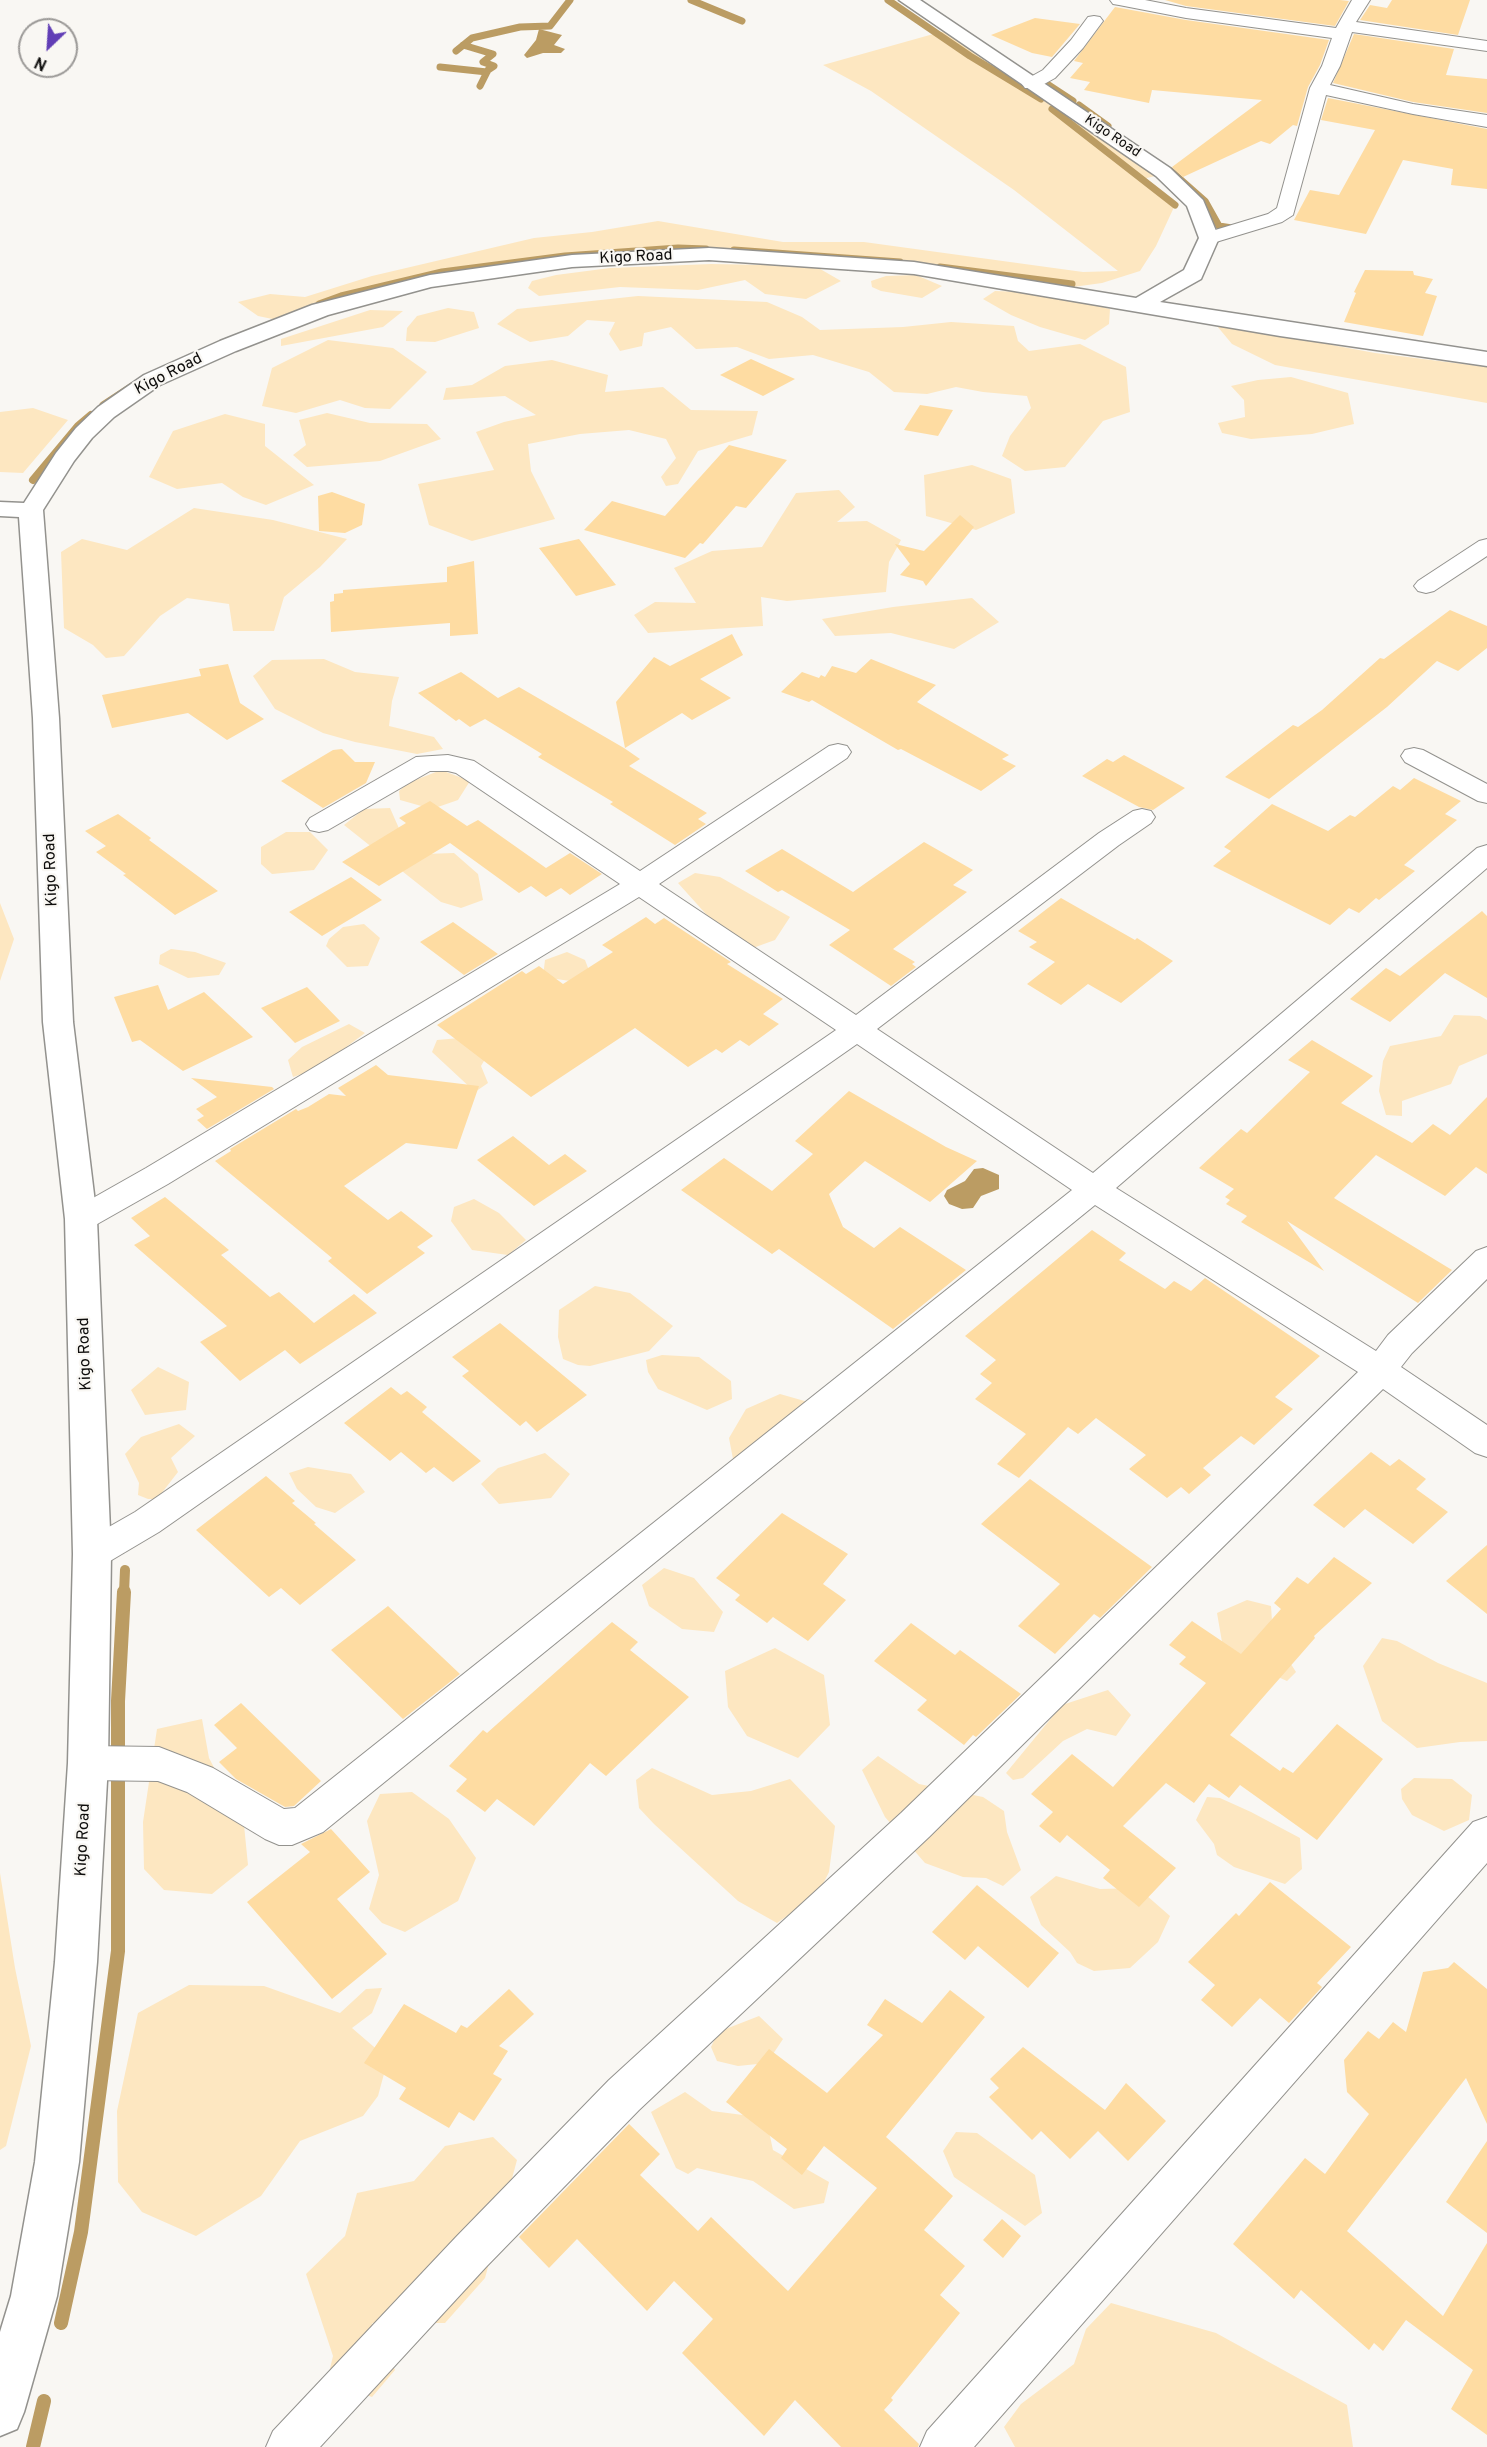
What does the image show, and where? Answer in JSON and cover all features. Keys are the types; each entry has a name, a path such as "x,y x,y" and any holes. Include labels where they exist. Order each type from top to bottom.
{"street":[{"name":"Kigo Road","path":"908,0 1164,172 1196,204 1209,238"},
{"path":"1119,0 1186,13 1487,46"},
{"path":"1140,305 1193,274 1209,238 1275,218 1286,211 1319,88 1331,66 1344,30 1361,0"},
{"path":"1032,84 1049,74 1077,44 1094,21"},
{"path":"1319,88 1413,109 1487,121"},
{"name":"Kigo Road","path":"0,2412 33,2296 57,2162 76,1962 88,1763 92,1554 81,1219 58,1022 46,718 10,509 64,458 84,433 106,412 152,380 228,346 320,310 430,281 572,261 709,254 914,268 1280,328 1487,359"},
{"path":"1426,586 1487,546"},
{"path":"81,1219 177,1164 641,882 838,752"},
{"path":"1414,756 1487,795"},
{"path":"319,824 425,764 448,763 465,767 641,882 1094,1189 1334,1339 1487,1443"},
{"path":"92,1554 147,1522 858,1029 1109,839 1142,817"},
{"path":"88,1763 159,1764 200,1780 279,1827 292,1827 309,1820 1094,1189 1487,854"},
{"path":"289,2447 471,2252 624,2095 915,1826 1380,1371 1401,1344 1487,1259"},
{"path":"943,2447 1487,1834"}],"shaded area":[{"path":"539,29 562,35 554,45 565,49 561,53 543,53 527,58 524,55 536,40"},
{"path":"944,31 1155,176 1143,179 1175,205 1156,246 1140,271 1102,283 1073,287 908,265 748,253 536,262 282,321 258,316 238,302 270,294 305,297 372,276 534,238 592,232 658,221 783,242 864,242 1083,272 1118,271 1014,190 871,91 823,65"},
{"path":"711,264 815,266 841,281 806,299 765,294 745,280 698,290 620,287 539,296 528,288 532,281 556,275 610,268"},
{"path":"916,275 942,286 922,298 881,291 872,287 871,281 886,276"},
{"path":"995,291 1050,293 1110,309 1109,324 1085,340 1040,327 1011,315 983,299"},
{"path":"638,296 767,302 802,317 820,330 903,327 951,322 1014,326 1018,341 1029,351 1080,344 1126,367 1130,412 1103,421 1065,467 1025,471 1002,456 1010,436 1031,408 1027,396 956,387 927,394 894,392 869,372 813,355 769,359 737,347 696,349 671,327 644,333 642,346 620,351 609,334 615,322 587,320 568,336 530,342 497,324 517,309"},
{"path":"448,308 474,312 479,328 435,342 406,341 407,328 417,316"},
{"path":"370,310 403,311 383,327 281,346 281,339"},
{"path":"1284,322 1332,345 1375,353 1487,367 1487,403 1275,365 1232,344 1217,326"},
{"path":"328,340 393,348 427,372 390,409 365,408 340,400 296,413 262,406 272,368"},
{"path":"552,360 608,375 605,392 663,387 691,410 758,411 752,435 698,451 678,484 666,486 661,477 676,458 666,439 629,430 580,434 528,444 531,471 555,519 472,541 429,525 418,484 494,470 476,432 504,422 536,415 505,396 443,400 446,388 472,385 505,366"},
{"path":"1291,377 1348,393 1354,424 1312,434 1251,439 1222,433 1218,423 1245,417 1244,400 1231,386 1258,380"},
{"path":"33,408 68,420 23,473 0,472 0,412"},
{"path":"327,413 370,423 427,424 441,439 380,461 307,467 293,455 306,445 299,420"},
{"path":"225,414 265,424 265,446 314,485 266,505 243,497 222,483 177,489 149,477 173,431"},
{"path":"972,465 1011,479 1015,513 976,530 926,516 924,475"},
{"path":"839,490 855,507 837,522 867,521 901,540 889,562 886,592 787,601 761,597 763,626 648,633 634,615 655,602 696,603 674,568 712,551 762,547 796,493"},
{"path":"194,508 273,520 347,539 320,567 284,597 274,631 233,631 229,604 187,598 160,616 124,656 106,658 93,645 64,628 61,552 82,539 127,550"},
{"path":"972,598 999,622 954,649 891,633 835,636 822,619 893,607"},
{"path":"324,659 355,672 399,677 392,701 389,726 434,737 443,749 417,754 355,742 323,733 275,709 253,676 272,660"},
{"path":"441,770 470,781 458,800 432,809 400,800 399,791 408,783"},
{"path":"390,808 405,842 424,854 454,853 478,874 483,900 461,908 441,902 344,825 364,809"},
{"path":"286,832 310,832 328,850 314,870 272,874 261,864 261,847"},
{"path":"695,873 720,877 790,917 775,940 750,949 714,923 678,883"},
{"path":"0,903 14,939 0,981"},
{"path":"364,924 380,938 368,966 347,967 326,946 329,939 343,927"},
{"path":"171,949 195,952 226,963 219,975 188,978 159,964 160,955"},
{"path":"567,952 585,960 590,973 570,981 543,977 545,960"},
{"path":"1454,1015 1480,1016 1487,1020 1487,1054 1459,1066 1451,1084 1402,1101 1402,1116 1386,1115 1379,1091 1383,1061 1390,1046 1441,1036"},
{"path":"349,1024 365,1033 317,1069 293,1077 288,1060 302,1047"},
{"path":"471,1037 491,1049 481,1066 488,1083 475,1092 432,1052 437,1040"},
{"path":"983,1168 999,1175 999,1189 981,1196 973,1208 962,1209 949,1204 944,1196 947,1190 965,1181 974,1169"},
{"path":"474,1199 499,1213 526,1240 508,1255 472,1250 451,1221 454,1207"},
{"path":"595,1286 630,1293 673,1326 649,1351 590,1366 578,1365 563,1359 558,1337 559,1310"},
{"path":"662,1355 699,1357 731,1381 732,1399 707,1410 658,1389 648,1372 646,1360"},
{"path":"158,1367 189,1382 186,1410 145,1415 131,1390"},
{"path":"780,1394 815,1404 766,1467 733,1459 729,1438 746,1409"},
{"path":"179,1424 195,1436 171,1458 178,1472 157,1499 148,1499 138,1495 139,1483 125,1454 141,1437"},
{"path":"545,1453 570,1474 551,1498 499,1504 481,1484 498,1468"},
{"path":"308,1467 351,1474 365,1492 335,1513 316,1507 297,1489 289,1473"},
{"path":"664,1568 694,1578 723,1612 714,1632 682,1629 649,1606 642,1585"},
{"path":"1247,1600 1271,1606 1273,1636 1296,1672 1287,1681 1251,1665 1222,1642 1217,1613"},
{"path":"1382,1638 1397,1641 1438,1663 1487,1683 1487,1741 1417,1748 1382,1721 1363,1666"},
{"path":"775,1648 824,1675 830,1725 798,1758 747,1736 728,1707 725,1671"},
{"path":"1108,1690 1131,1715 1116,1736 1087,1729 1063,1741 1023,1778 1013,1780 1006,1773 1062,1705"},
{"path":"202,1719 209,1758 244,1825 248,1865 212,1894 164,1890 144,1869 143,1822 157,1729"},
{"path":"878,1756 919,1784 983,1797 1004,1811 1007,1832 1021,1870 1003,1886 986,1878 963,1877 925,1863 885,1817 862,1770"},
{"path":"652,1768 712,1795 751,1791 790,1779 835,1826 829,1872 818,1894 777,1923 738,1901 639,1808 636,1780"},
{"path":"1414,1778 1452,1779 1472,1795 1469,1820 1444,1831 1412,1815 1402,1799 1401,1789"},
{"path":"412,1792 449,1819 476,1858 458,1901 405,1932 382,1923 369,1909 379,1875 367,1821 380,1794"},
{"path":"1207,1797 1220,1798 1300,1838 1302,1869 1285,1884 1234,1867 1217,1855 1214,1844 1196,1820"},
{"path":"0,1873 15,1968 31,2046 6,2146 0,2150"},
{"path":"1056,1876 1100,1889 1138,1888 1170,1916 1158,1942 1130,1968 1094,1971 1077,1963 1070,1952 1041,1925 1030,1897"},
{"path":"189,1985 264,1986 340,2013 366,1989 382,1988 372,2013 352,2028 388,2059 378,2096 363,2116 300,2141 261,2196 196,2236 142,2212 118,2182 117,2111 138,2013"},
{"path":"759,2016 783,2039 767,2063 738,2066 717,2061 711,2047 718,2032"},
{"path":"685,2092 712,2111 766,2118 773,2150 829,2182 824,2203 794,2209 753,2181 697,2168 688,2174 676,2168 651,2112"},
{"path":"956,2132 977,2133 1035,2175 1042,2213 1025,2226 954,2177 943,2151"},
{"path":"493,2137 517,2160 485,2278 445,2323 372,2323 395,2370 372,2397 327,2381 333,2356 306,2274 345,2236 357,2193 414,2181 445,2146"},
{"path":"1111,2303 1216,2333 1347,2405 1353,2447 1015,2447 1004,2427 1021,2404 1074,2364 1086,2329"}],"building":[{"path":"1165,0 1349,1 1335,26 1186,6"},
{"path":"1392,0 1470,0 1458,35 1360,20 1370,5 1387,8"},
{"path":"1115,7 1186,20 1329,40 1320,65 1308,87 1297,126 1293,125 1270,144 1261,141 1183,177 1172,167 1262,100 1152,90 1149,103 1084,90 1090,82 1070,78 1083,63 1074,61"},
{"path":"1035,18 1080,24 1052,57 1032,53 991,35"},
{"path":"1354,34 1454,49 1446,75 1487,79 1487,113 1413,102 1333,83"},
{"path":"1328,98 1487,129 1487,189 1451,185 1453,169 1403,160 1366,234 1294,220 1310,190 1339,195 1375,130 1321,120"},
{"path":"1365,270 1413,271 1414,275 1433,279 1425,293 1437,296 1423,336 1344,322 1356,293 1354,292"},
{"path":"751,359 795,379 763,396 720,375"},
{"path":"920,405 953,410 938,436 904,430"},
{"path":"729,445 787,460 746,508 736,506 703,544 700,543 685,558 584,530 612,501 665,516"},
{"path":"332,492 365,504 362,525 345,533 319,531 318,496"},
{"path":"960,515 974,527 926,586 923,581 900,575 910,564 895,544 924,551"},
{"path":"579,539 616,585 576,596 539,548"},
{"path":"474,561 478,634 450,636 450,623 331,632 330,602 334,601 334,594 343,593 343,590 447,582 447,567"},
{"path":"1450,610 1487,626 1487,648 1458,671 1437,661 1387,707 1269,799 1225,777 1293,725 1298,727 1322,710 1380,658 1384,659"},
{"path":"732,634 743,655 700,679 731,698 692,720 682,713 625,748 616,702 654,657 670,666"},
{"path":"871,659 936,685 917,702 1009,755 1002,759 1016,766 981,791 901,749 898,750 812,700 809,702 781,692 802,672 819,678 821,675 825,677 832,666 856,673"},
{"path":"228,664 240,703 264,719 227,740 188,713 112,728 102,695 201,676 199,669"},
{"path":"461,672 498,698 519,687 624,748 640,759 629,766 707,813 698,819 706,824 675,845 610,804 613,802 538,757 542,754 485,719 470,727 459,719 456,721 418,693"},
{"path":"342,749 355,762 375,762 366,783 323,808 281,781 333,750"},
{"path":"1124,755 1185,788 1153,810 1139,807 1082,776 1107,759 1113,762"},
{"path":"1414,778 1461,801 1445,814 1457,820 1404,865 1415,871 1379,900 1376,898 1359,913 1349,908 1330,925 1213,866 1231,851 1224,847 1272,804 1328,831 1350,815 1355,817 1393,786 1400,790"},
{"path":"430,801 467,826 478,820 546,868 570,853 602,874 570,895 561,888 546,897 531,886 519,893 450,843 379,886 342,862 406,823 399,818"},
{"path":"118,814 218,891 175,915 123,875 126,874 96,852 106,846 85,831"},
{"path":"924,842 973,870 953,885 967,892 893,949 915,962 912,964 916,967 891,986 829,945 850,930 782,890 778,892 745,871 782,849 853,892"},
{"path":"351,877 382,900 322,936 289,912"},
{"path":"1061,898 1135,940 1137,938 1173,961 1121,1003 1088,984 1061,1005 1027,984 1055,962 1029,947 1037,942 1018,931"},
{"path":"1482,911 1487,916 1487,998 1445,973 1390,1022 1350,999 1386,968 1400,976"},
{"path":"646,917 655,924 664,918 731,962 727,964 783,999 763,1014 779,1024 749,1046 740,1040 722,1053 716,1049 688,1067 635,1028 531,1097 437,1025 522,971 526,974 539,966 563,984 613,952 602,945"},
{"path":"453,922 498,954 464,975 420,942"},
{"path":"158,985 168,1010 204,992 253,1037 183,1071 140,1040 132,1042 114,997"},
{"path":"307,987 340,1021 295,1043 261,1008"},
{"path":"1312,1040 1373,1076 1341,1103 1412,1143 1433,1124 1450,1135 1487,1097 1487,1174 1476,1167 1445,1196 1376,1155 1334,1198 1452,1270 1418,1303 1287,1221 1324,1271 1241,1222 1247,1216 1226,1204 1230,1200 1225,1197 1234,1189 1199,1168 1241,1129 1247,1133 1310,1072 1288,1060"},
{"path":"376,1065 388,1075 479,1086 457,1149 406,1143 344,1186 388,1220 401,1211 433,1236 417,1247 425,1253 367,1294 328,1261 332,1258 215,1161 231,1151 230,1149 296,1109 298,1111 308,1107 329,1094 346,1096 338,1088"},
{"path":"191,1078 274,1089 207,1129 197,1120 204,1116 196,1109 217,1097"},
{"path":"849,1091 946,1147 977,1161 930,1202 865,1161 829,1194 843,1227 874,1248 900,1227 966,1270 893,1329 779,1249 772,1254 681,1190 724,1158 772,1191 813,1154 795,1141"},
{"path":"513,1136 549,1165 565,1154 587,1171 534,1206 477,1160"},
{"path":"165,1197 229,1250 221,1255 270,1297 279,1292 314,1323 354,1294 377,1313 300,1364 285,1350 240,1381 200,1342 227,1326 134,1245 150,1236 131,1218"},
{"path":"1092,1230 1126,1253 1119,1260 1165,1289 1174,1281 1191,1291 1205,1278 1320,1356 1275,1397 1293,1409 1254,1445 1241,1436 1203,1468 1211,1475 1189,1494 1181,1487 1167,1498 1129,1469 1146,1455 1096,1418 1078,1434 1068,1427 1019,1478 997,1464 1026,1434 975,1399 992,1383 980,1374 996,1360 965,1336"},
{"path":"500,1323 587,1395 537,1432 526,1421 520,1426 462,1376 469,1371 452,1357"},
{"path":"391,1387 401,1395 407,1391 427,1407 422,1412 481,1461 453,1482 434,1467 426,1473 401,1452 390,1461 344,1423"},
{"path":"1371,1452 1390,1466 1399,1459 1426,1479 1416,1489 1448,1512 1413,1544 1365,1509 1344,1528 1313,1505"},
{"path":"266,1476 295,1501 292,1503 316,1523 314,1524 356,1560 300,1605 281,1588 269,1597 196,1530"},
{"path":"1030,1479 1152,1567 1100,1618 1094,1614 1055,1654 1018,1626 1060,1584 981,1524"},
{"path":"782,1513 848,1554 823,1584 846,1600 808,1641 773,1617 767,1623 735,1600 740,1595 716,1578"},
{"path":"1487,1545 1487,1614 1446,1581"},
{"path":"1334,1557 1372,1583 1314,1636 1315,1638 1230,1735 1280,1771 1283,1767 1293,1773 1337,1724 1383,1759 1317,1840 1240,1785 1229,1798 1209,1784 1194,1803 1166,1783 1123,1826 1176,1868 1139,1907 1103,1878 1110,1870 1067,1835 1060,1843 1039,1826 1053,1812 1031,1794 1072,1754 1113,1787 1206,1683 1179,1664 1186,1657 1169,1645 1192,1621 1241,1654 1281,1609 1274,1603 1297,1577 1308,1584"},
{"path":"388,1606 460,1674 403,1719 331,1650"},
{"path":"612,1622 638,1642 630,1650 689,1697 606,1776 590,1763 534,1826 497,1799 485,1812 456,1791 467,1779 449,1766 483,1730 487,1733"},
{"path":"911,1623 955,1655 960,1650 1021,1694 976,1737 973,1735 964,1745 917,1710 927,1700 874,1661"},
{"path":"241,1703 321,1781 294,1806 285,1807 236,1779 219,1762 237,1748 214,1725"},
{"path":"331,1829 370,1872 337,1899 387,1954 332,1999 247,1902 310,1852 301,1844"},
{"path":"1270,1882 1351,1947 1317,1983 1322,1987 1289,2023 1260,1998 1232,2027 1201,2000 1215,1985 1188,1962 1236,1913 1239,1916"},
{"path":"977,1885 1059,1953 1028,1988 978,1946 965,1960 932,1932"},
{"path":"1454,1962 1487,1989 1487,2124 1466,2078 1347,2231 1443,2316 1487,2243 1487,2435 1451,2409 1473,2370 1406,2320 1383,2351 1374,2343 1369,2350 1301,2290 1294,2299 1233,2244 1305,2158 1325,2174 1369,2114 1347,2092 1344,2060 1368,2031 1379,2039 1393,2022 1406,2032 1423,1972 1448,1968"},
{"path":"509,1989 534,2014 499,2046 508,2051 493,2074 502,2079 474,2121 459,2112 449,2128 399,2099 406,2088 364,2063 404,2004 456,2033 461,2025 467,2028"},
{"path":"950,1990 985,2017 886,2137 953,2196 924,2230 965,2266 940,2295 960,2313 891,2398 893,2400 884,2410 919,2444 918,2447 841,2447 795,2400 764,2436 682,2353 713,2319 674,2281 647,2311 577,2239 549,2268 519,2237 629,2124 660,2154 640,2175 698,2231 711,2217 788,2291 877,2188 824,2146 802,2175 781,2158 787,2149 726,2102 769,2049 827,2093 883,2035 867,2025 885,1999 922,2023"},
{"path":"1023,2047 1105,2110 1126,2083 1166,2121 1128,2161 1098,2131 1070,2159 1041,2131 1032,2140 989,2097 999,2088 990,2079"},
{"path":"1487,2141 1487,2233 1446,2202"},
{"path":"1002,2219 1021,2236 1003,2258 983,2240"}],"waterway":[{"path":"463,45 472,38 520,27 550,26 570,0"},
{"path":"691,0 742,21"},
{"path":"888,0 970,56 1041,99"},
{"path":"456,51 463,45"},
{"path":"463,45 493,54 483,62 494,66 487,72"},
{"path":"440,67 487,72"},
{"path":"480,86 487,72"},
{"path":"1044,82 1073,101"},
{"path":"1079,105 1108,126"},
{"path":"1052,109 1175,205"},
{"path":"1171,171 1205,201 1219,226 1232,228"},
{"path":"319,304 341,296 442,272 565,256 678,248 706,249"},
{"path":"734,250 900,262"},
{"path":"940,267 1072,284"},
{"path":"103,405 132,386"},
{"path":"33,480 78,426 91,415"},
{"path":"124,1593 125,1570"},
{"path":"61,2323 81,2232 118,1951 118,1701 124,1592"},
{"path":"33,2447 44,2401"}]}
